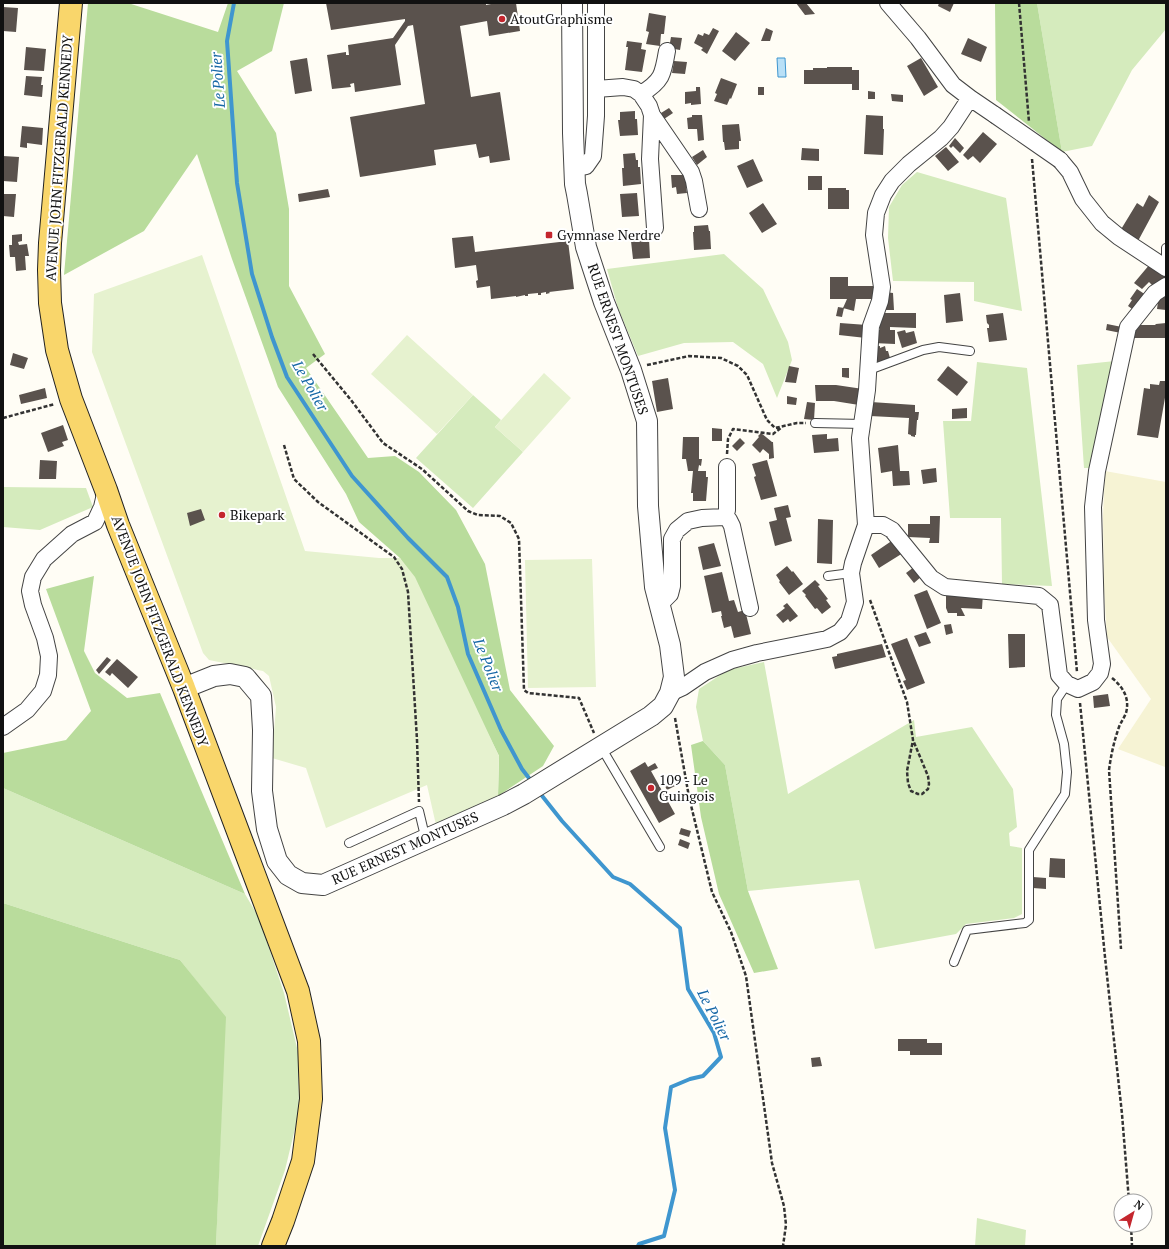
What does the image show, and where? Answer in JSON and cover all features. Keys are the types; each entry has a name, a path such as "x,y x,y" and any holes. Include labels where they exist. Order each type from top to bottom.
{"main road":[{"name":"AVENUE JOHN FITZGERALD KENNEDY","path":"71,3 50,243 50,303 57,350 71,399 118,525 184,688 298,991 309,1040 311,1099 303,1161 273,1246"}],"street":[{"name":"RUE ERNEST MONTUSES","path":"184,688 214,676 230,674 245,677 261,696 263,730 262,790 267,829 277,861 288,875 302,883 323,885 503,805 524,794 651,716 663,706 670,694 674,677 670,645 655,587 648,506 646,421 631,370 604,302 586,247 575,184 572,88 572,3"},
{"path":"574,168 586,166 594,156 596,116 596,3"},
{"path":"888,3 918,38 953,86 1060,160 1070,172 1083,199 1102,223 1119,237 1166,268"},
{"path":"641,94 654,86 663,73 667,51"},
{"path":"596,88 622,87 634,89 641,94 649,106 652,115 691,172 694,181 698,209"},
{"path":"670,694 705,672 732,660 757,652 827,638 840,632 849,621 855,602 851,573 866,525 860,438 869,370 871,326 880,301 882,287 874,235 876,213 883,195 892,181 909,164 941,138 951,127 970,98"},
{"path":"652,115 650,159 655,228"},
{"path":"866,525 883,525 892,530 931,578 945,586 1039,596 1050,604 1059,675 1072,686 1093,682 1100,673 1102,664 1096,620 1093,507 1097,471 1128,327 1155,293 1166,286"},
{"path":"725,517 727,510 727,467"},
{"path":"3,727 27,710 43,691 48,675 49,656 45,638 33,605 30,591 33,577 44,559 72,534 95,522 102,507 106,490"},
{"path":"660,604 670,594 672,586 672,539 677,530 688,521 702,518 725,517 729,520 732,526 750,608"}],"lane":[{"path":"1166,248 1166,256"},
{"path":"869,370 923,350 939,347 970,352"},
{"path":"815,423 863,424"},
{"path":"828,576 851,573"},
{"path":"954,962 967,930 1025,923 1029,920 1029,850 1065,794 1067,772 1064,744 1056,715 1056,699 1072,686"},
{"path":"600,747 660,847"},
{"path":"349,843 419,811 427,838"}],"path":[{"path":"1019,3 1029,124"},
{"path":"1032,156 1072,686 1105,957 1122,1114 1128,1193"},
{"path":"313,354 351,400 383,443 422,469 468,511 478,515 500,516 511,523 519,539 524,690 528,693 579,698 600,747"},
{"path":"631,370 658,362 688,356 720,358 738,366 747,374 767,420 775,428 797,423 815,423"},
{"path":"3,418 41,409 71,399"},
{"path":"727,467 728,438 732,429 773,434 783,426"},
{"path":"284,445 294,478 318,502 394,557 402,569 408,592 417,740 419,811"},
{"path":"868,594 907,702 913,740 928,776 930,784 928,789 922,794 911,791 908,783 907,771 913,740"},
{"path":"1101,668 1120,684 1127,699 1126,714 1120,725 1111,754 1109,770 1121,949"},
{"path":"670,694 689,797 712,892 732,932 746,976 772,1163 784,1206 786,1225 783,1246"},
{"path":"1131,1233 1132,1246"}],"shaded area":[{"path":"1105,471 1166,482 1166,855 1165,767 1118,749 1151,699 1107,637 1104,589 1103,517"}],"green space":[{"path":"88,3 128,3 218,32 228,3 284,3 272,51 237,71 276,133 289,209 289,286 325,354 306,368 368,458 395,456 419,472 456,510 485,564 510,690 554,746 543,766 498,796 499,756 400,558 359,522 346,494 278,387 232,259 197,154 144,231 64,275"},
{"path":"995,3 1037,3 1062,152 996,100"},
{"path":"1037,3 1166,3 1166,29 1132,70 1092,146 1062,152"},
{"path":"917,172 1006,198 1022,311 974,301 974,282 893,281 888,238 889,207 902,185"},
{"path":"724,254 763,289 788,342 792,360 777,398 763,364 733,342 684,343 638,356 618,308 607,269"},
{"name":"Bikepark","path":"202,255 305,551 379,558 400,558 415,577 499,756 498,796 436,825 427,785 326,828 306,768 272,758 276,707 269,676 263,671 209,660 203,653 92,352 94,294"},
{"path":"407,335 473,395 437,434 371,374"},
{"path":"1115,361 1091,468 1084,468 1077,365"},
{"path":"977,362 1027,368 1052,586 1002,584 1001,518 950,518 943,421 971,421"},
{"path":"544,373 571,398 523,452 495,427"},
{"path":"473,395 501,420 495,427 523,452 473,508 416,458"},
{"path":"3,487 86,488 93,507 40,530 3,527"},
{"path":"592,559 596,687 528,688 525,560"},
{"path":"94,576 84,651 95,673 127,698 160,693 245,894 3,788 3,753 66,740 91,711 46,589"},
{"path":"764,662 788,794 914,720 916,737 972,727 1013,789 1017,827 1009,833 1010,846 1022,848 1022,914 1014,918 966,924 956,934 875,949 859,880 748,891 725,765 703,741 696,707 699,689 728,670"},
{"path":"703,741 725,765 748,891 778,969 754,973 719,894 701,817 691,745"},
{"path":"3,788 245,894 259,918 284,993 298,1052 299,1112 285,1170 258,1246 216,1246 225,1017 180,960 3,903"},
{"path":"3,903 180,960 226,1017 216,1246 3,1246"},
{"path":"977,1218 1026,1230 1025,1246 975,1246"}],"water":[{"path":"777,58 785,58 786,77 778,77"}],"building":[{"path":"326,3 486,3 486,5 496,3 516,3 520,31 489,36 487,21 460,26 471,97 500,92 510,160 490,163 489,156 479,158 476,144 434,150 436,165 360,177 350,117 425,104 413,25 408,26 395,45 401,85 355,92 354,83 350,84 351,87 332,89 327,55 346,52 346,55 349,55 348,45 393,38 405,19 331,30"},
{"path":"796,3 806,3 815,14 805,15"},
{"path":"939,3 954,3 950,12 938,6"},
{"path":"3,7 18,8 16,32 3,31"},
{"path":"649,13 666,16 664,34 661,34 660,46 646,44 649,32 646,31"},
{"path":"713,28 719,31 707,54 701,50 703,48 694,43 698,34 703,36 704,33 709,35"},
{"path":"766,28 773,31 770,41 761,41"},
{"path":"736,32 750,43 735,61 722,51"},
{"path":"671,37 682,38 680,50 669,48"},
{"path":"968,38 987,47 981,62 961,54"},
{"path":"627,41 642,43 641,49 646,50 642,72 625,70 628,47 626,47"},
{"path":"26,47 46,49 44,71 24,70"},
{"path":"307,58 312,91 295,94 290,61"},
{"path":"921,58 938,87 924,96 907,66"},
{"path":"674,61 687,62 685,74 672,73"},
{"path":"827,67 852,67 852,70 859,70 859,90 852,90 852,84 804,84 804,70"},
{"path":"26,76 42,77 42,97 24,95"},
{"path":"721,78 737,84 727,105 714,101 717,94 715,93"},
{"path":"696,87 700,87 701,104 685,104 685,92 696,91"},
{"path":"758,87 764,87 764,95 758,95"},
{"path":"868,91 875,92 875,99 868,99"},
{"path":"891,94 903,95 903,102 892,101"},
{"path":"669,108 673,113 664,119 661,113"},
{"path":"635,111 638,135 620,136 618,120 620,120 620,112"},
{"path":"692,115 702,115 704,140 698,141 697,129 688,129 687,118 692,117"},
{"path":"866,115 883,116 883,155 864,154"},
{"path":"739,124 741,141 739,141 739,149 725,150 722,125"},
{"path":"22,126 43,128 42,145 27,143 27,148 20,147"},
{"path":"983,132 997,144 980,163 973,156 968,160 963,155"},
{"path":"955,138 964,148 960,153 953,146 951,148 949,146"},
{"path":"946,147 959,162 948,171 935,156"},
{"path":"802,148 819,149 819,161 801,160"},
{"path":"703,150 707,157 697,165 692,157"},
{"path":"635,153 636,160 638,160 638,167 640,167 641,184 623,186 623,154"},
{"path":"3,156 19,157 17,182 3,181"},
{"path":"753,159 763,181 747,188 737,166"},
{"path":"671,175 688,175 689,187 686,187 687,193 677,194 676,187 672,188"},
{"path":"808,176 822,176 822,190 808,190"},
{"path":"828,188 846,188 846,190 849,190 849,209 828,209"},
{"path":"328,189 330,197 299,202 298,194"},
{"path":"637,193 639,216 622,217 620,194"},
{"path":"3,194 16,194 14,217 3,216"},
{"path":"1149,195 1159,202 1138,241 1120,231 1137,203 1143,207"},
{"path":"763,203 777,224 762,233 749,213"},
{"path":"708,225 710,231 711,249 694,250 694,226"},
{"path":"22,234 22,241 18,242 19,245 27,244 29,256 25,256 26,270 16,271 15,257 10,257 9,245 12,245 12,235"},
{"path":"646,234 647,239 649,239 650,258 633,259 631,241 634,240 633,235"},
{"path":"473,236 475,252 568,241 574,289 549,292 550,293 546,294 546,292 541,293 541,295 538,295 538,293 528,294 528,296 525,295 491,299 490,286 477,288 476,281 478,280 476,265 455,268 452,238"},
{"path":"1150,264 1166,277 1153,286 1149,282 1142,289 1134,283"},
{"path":"830,277 848,277 848,286 876,286 876,299 856,299 854,311 843,308 847,299 830,299"},
{"path":"1137,289 1146,295 1135,311 1128,306 1132,300 1130,299"},
{"path":"885,292 893,293 894,310 881,310"},
{"path":"960,293 963,321 946,323 944,295"},
{"path":"1159,294 1166,295 1166,310 1157,309"},
{"path":"838,307 844,308 842,317 836,316"},
{"path":"880,313 916,313 916,328 890,327 890,330 895,330 895,344 873,343 874,330 880,330"},
{"path":"1003,313 1007,340 989,342 987,328 989,328 989,325 987,323 986,315"},
{"path":"840,323 867,325 866,338 839,335"},
{"path":"1166,323 1166,338 1133,338 1134,325 1155,325"},
{"path":"1107,324 1122,327 1121,333 1106,330"},
{"path":"905,330 906,333 914,331 917,343 902,348 897,332"},
{"path":"880,346 880,348 885,346 890,358 872,364 873,347"},
{"path":"13,353 28,358 24,369 10,365"},
{"path":"789,366 799,368 796,383 785,382"},
{"path":"948,366 968,382 957,396 937,380"},
{"path":"842,368 849,368 849,378 842,377"},
{"path":"668,378 673,409 657,412 652,381"},
{"path":"1160,381 1166,381 1166,392 1158,438 1137,435 1144,388 1150,389 1150,384 1159,385"},
{"path":"815,385 836,385 863,389 859,405 834,401 816,401"},
{"path":"45,388 47,398 21,404 19,395"},
{"path":"787,396 797,398 796,405 787,404"},
{"path":"807,402 815,403 814,420 804,419"},
{"path":"871,402 915,405 915,412 919,412 915,437 908,434 909,418 870,416"},
{"path":"967,408 967,418 952,419 952,409"},
{"path":"63,425 68,440 62,442 64,446 48,452 41,433"},
{"path":"712,428 722,429 722,441 712,441"},
{"path":"761,433 773,442 774,458 769,459 769,454 763,449 760,453 752,445"},
{"path":"827,434 827,439 838,438 839,451 814,453 812,435"},
{"path":"683,437 699,437 699,459 702,459 701,466 699,465 698,471 706,471 706,477 708,477 706,501 693,501 693,493 691,493 693,471 688,471 686,459 682,459"},
{"path":"740,438 745,443 737,451 732,446"},
{"path":"898,445 900,471 909,471 910,485 893,486 892,471 881,473 878,448"},
{"path":"40,460 57,461 56,479 39,479"},
{"path":"767,460 777,496 761,500 754,477 756,476 752,464"},
{"path":"936,468 937,482 923,484 921,470"},
{"path":"788,505 791,517 786,518 792,541 775,546 769,522 777,520 774,508"},
{"path":"201,509 205,520 190,526 187,513"},
{"path":"930,516 940,516 939,543 929,543 930,538 908,537 908,524 930,524"},
{"path":"818,519 833,520 832,564 817,563"},
{"path":"893,540 903,553 879,568 871,555"},
{"path":"714,543 721,566 703,570 698,547"},
{"path":"787,566 803,584 789,595 779,582 780,581 776,575"},
{"path":"914,567 922,576 914,583 906,573"},
{"path":"722,572 729,601 734,600 738,612 745,610 751,634 734,638 731,626 724,628 721,611 712,613 704,576"},
{"path":"815,580 820,585 818,586 828,599 826,600 831,607 822,614 817,608 815,609 802,591"},
{"path":"927,590 941,623 927,629 914,595"},
{"path":"946,591 983,593 982,609 961,608 965,616 957,616 957,613 948,613 946,608"},
{"path":"787,603 798,616 790,622 788,619 783,623 776,615 785,608 783,606"},
{"path":"951,624 953,633 946,635 944,625"},
{"path":"926,632 931,643 919,647 914,636"},
{"path":"1008,634 1025,634 1025,667 1009,668"},
{"path":"907,638 925,683 907,690 903,681 906,680 891,644"},
{"path":"882,644 886,657 835,669 832,657 837,656 837,654"},
{"path":"107,657 111,660 99,674 96,670"},
{"path":"117,659 138,677 128,688 112,673 110,676 105,672"},
{"path":"1108,694 1110,706 1094,708 1093,696"},
{"path":"645,762 648,767 655,763 658,768 651,771 675,814 659,823 630,771"},
{"path":"672,780 675,786 667,790 664,784"},
{"path":"681,828 691,831 689,837 679,834"},
{"path":"680,839 690,843 688,849 678,845"},
{"path":"1050,858 1065,859 1065,878 1049,877"},
{"path":"1033,877 1046,878 1046,889 1033,888"},
{"path":"898,1039 927,1039 927,1043 942,1043 942,1055 910,1055 910,1051 898,1051"},
{"path":"820,1057 822,1066 812,1067 811,1058"}],"waterway":[{"name":"Le Polier","path":"234,3 227,41 237,183 252,274 272,337 287,377 352,476 408,538 447,577 458,607 468,654 501,730 522,769 532,782"},
{"name":"Le Polier","path":"539,792 562,821 613,877 630,884 680,928 688,989 714,1033 721,1057 703,1076 690,1079 671,1087 665,1128 675,1190 664,1236 639,1244 638,1246"}],"place":[{"name":"AtoutGraphisme","path":"502,19"},
{"name":"Gymnase Nerdre","path":"549,235"},
{"name":"Bikepark","path":"222,515"},
{"name":"109 - Le Guingois","path":"651,788"}]}
